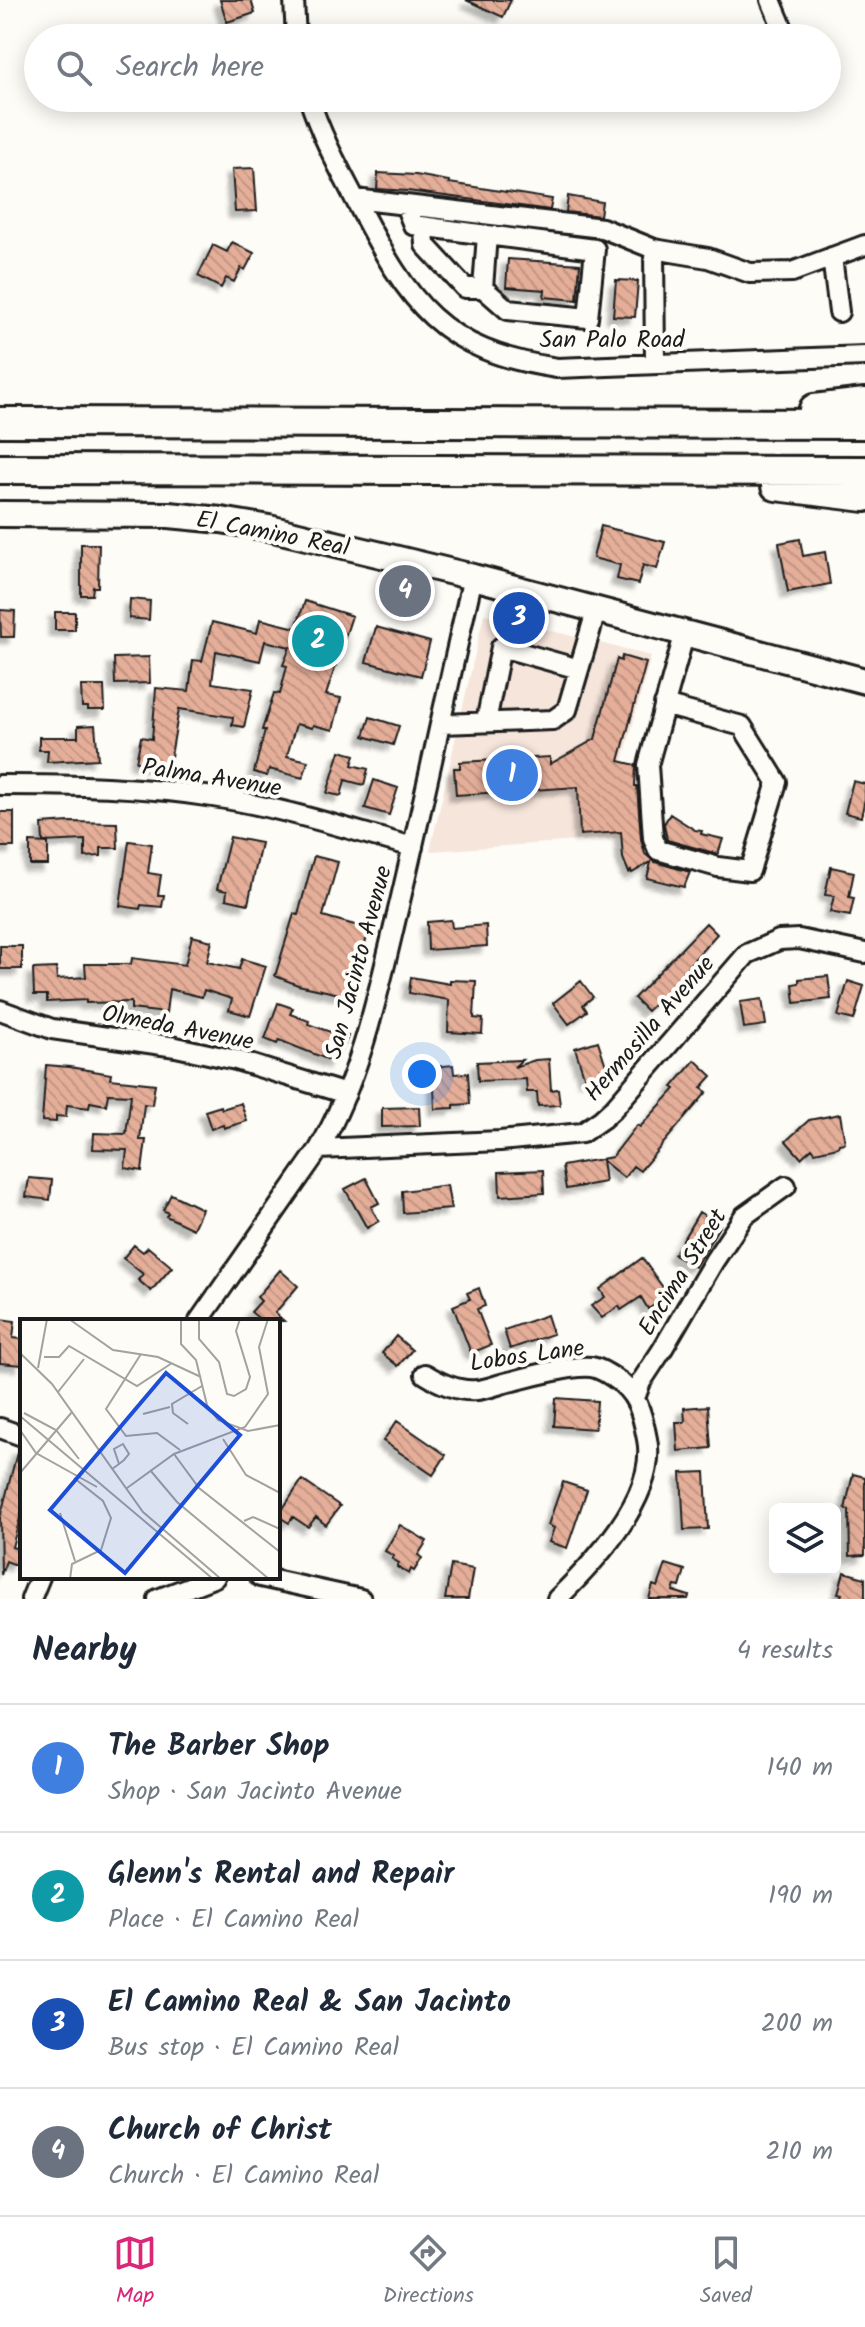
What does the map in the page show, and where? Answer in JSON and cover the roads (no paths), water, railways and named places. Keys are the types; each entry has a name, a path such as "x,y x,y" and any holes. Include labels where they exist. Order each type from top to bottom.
{"highway":[{"path":"680,424 865,403"},
{"path":"0,422 865,424"},
{"name":"El Camino Real","path":"0,469 865,471"},
{"path":"652,470 865,497"}],"main road":[{"name":"El Camino Real","path":"0,514 117,514 221,520 473,577 865,681"}],"street":[{"path":"294,0 295,24"},
{"path":"771,0 781,24"},
{"name":"San Palo Road","path":"315,112 331,153 386,260 420,305 446,329 492,352 557,368 865,356"},
{"path":"355,199 602,228 654,249 708,258 750,273 792,272 865,245"},
{"path":"405,205 413,225 595,249 588,318 508,310 483,288 465,288 425,245 424,227"},
{"path":"483,288 487,235"},
{"path":"654,249 655,364"},
{"path":"832,257 839,312"},
{"name":"San Jacinto Avenue","path":"200,1319 319,1149 346,1094 371,1023 473,577"},
{"path":"441,724 553,720 567,710 597,608"},
{"path":"664,705 742,726 777,782 750,871 718,867 658,850 653,838 648,765 664,705 685,632"},
{"path":"486,722 501,647 579,669"},
{"name":"Palma Avenue","path":"0,785 137,789 212,797 269,808 413,847"},
{"name":"Hermosilla Avenue","path":"319,1149 500,1141 582,1133 613,1109 747,954 779,940 799,939 865,953"},
{"name":"Olmeda Avenue","path":"0,1010 52,1029 176,1047 236,1060 346,1094"},
{"name":"Encima Street","path":"635,1398 641,1382 744,1216 786,1186"},
{"name":"Lobos Lane","path":"425,1374 449,1387 477,1390 532,1376 589,1367 601,1370 624,1384 635,1398"},
{"path":"557,1599 600,1554 622,1524 639,1491 650,1453 635,1398"},
{"path":"0,1428 20,1435"},
{"path":"31,1599 39,1579"},
{"path":"158,1599 210,1579"},
{"path":"269,1579 361,1599"}],"place":[{"name":"Church of Christ","path":"405,591"},
{"name":"El Camino Real & San Jacinto","path":"519,618"},
{"name":"Glenn's Rental and Repair","path":"318,641"},
{"name":"The Barber Shop","path":"512,775"}]}
